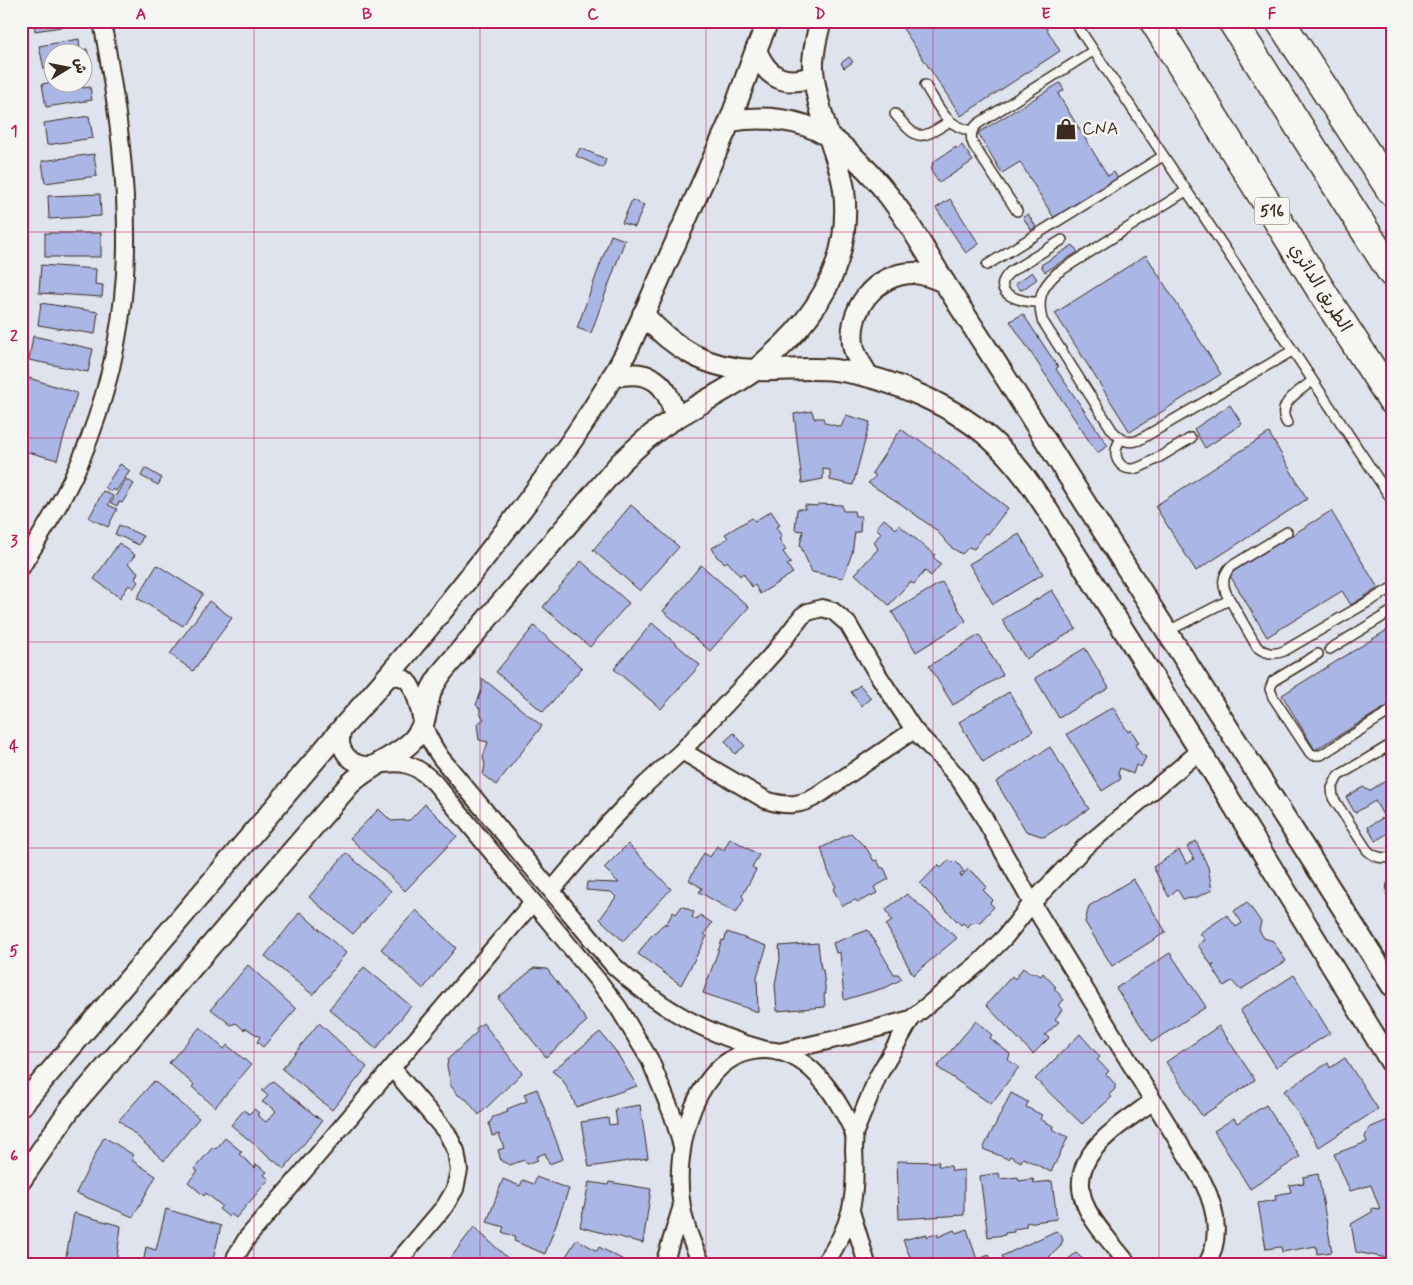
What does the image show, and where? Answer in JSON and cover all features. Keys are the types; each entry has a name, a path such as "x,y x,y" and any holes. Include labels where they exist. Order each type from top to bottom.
{"highway":[{"name":"الطريق الدائري","path":"1154,21 1324,295 1392,400"},
{"path":"1232,21 1392,272"},
{"path":"1280,21 1392,192"}],"street":[{"path":"21,568 59,505 80,462 97,416 110,370 119,323 125,275 125,208 117,118 102,21"},
{"path":"21,1106 344,726 387,679 562,456 620,364 730,120 768,21"},
{"path":"21,1180 70,1109 350,784 375,765 408,745 423,725 431,691 443,671 620,463 644,440 675,418 756,370 802,326 825,290 834,270 844,228 845,206 842,179 828,136 813,76 813,62 820,21"},
{"path":"756,50 761,63 771,74 785,80 799,82 813,76"},
{"path":"730,120 770,118 790,121 810,127 828,136 856,159 886,191 903,213 944,282 1168,631 1392,986"},
{"path":"868,376 854,348 853,332 855,317 862,302 872,290 884,281 899,275 914,273 930,276 944,282"},
{"path":"643,314 674,344 693,356 713,364 734,369 814,369 868,376 904,388 962,417 998,445 1028,479 1200,751 1392,1064"},
{"path":"612,377 629,373 646,376 662,386 671,401 675,418"},
{"path":"552,890 609,823 646,784 682,751 762,666 802,616 822,608 833,612 848,624 873,667 914,730 959,779 984,816 1032,903 1210,1196 1215,1212 1216,1228 1215,1244 1207,1264"},
{"path":"387,679 398,677 409,682 414,691 423,725 441,758 613,965 664,1007 698,1026 732,1040 800,1060 817,1074 837,1102 854,1134"},
{"path":"344,726 341,741 342,749 352,761 359,765 402,764 417,768 426,774 600,982 635,1033 663,1087 682,1146"},
{"path":"682,751 766,800 777,804 800,804 820,794 914,730"},
{"path":"824,1264 842,1234 851,1211 856,1184 854,1134 878,1076 911,1019 979,963 1005,937 1032,903 1085,846 1200,751"},
{"path":"234,1264 236,1256 247,1238 533,902"},
{"path":"702,1264 686,1227 682,1207 680,1180 682,1146 687,1125 695,1105 717,1068 740,1055 837,1039 911,1019"},
{"path":"392,1068 447,1133 456,1151 459,1170 455,1190 445,1206 396,1264"},
{"path":"1128,1264 1090,1215 1085,1204 1081,1181 1082,1169 1094,1148 1153,1101"},
{"path":"664,1264 682,1207"},
{"path":"851,1211 868,1264"}],"lane":[{"path":"1074,21 1392,500"},
{"path":"1017,211 974,146 972,131 979,123 1093,51"},
{"path":"925,85 949,122 972,131"},
{"path":"895,114 912,133 920,136 930,133 949,122"},
{"path":"987,265 1163,156"},
{"path":"1186,191 1058,273 1048,282 1041,294 1039,307 1042,320 1112,430 1121,439 1130,442 1139,440 1292,351"},
{"path":"1040,302 1013,298 1008,295 1003,283 1010,272 1062,240"},
{"path":"1287,423 1283,413 1286,402 1312,381"},
{"path":"1121,439 1116,447 1116,457 1122,466 1131,469 1141,467 1191,438"},
{"path":"1287,532 1230,567 1226,573 1223,586 1229,600 1257,647 1263,652 1278,653 1392,588"},
{"path":"1168,631 1229,600"},
{"path":"1330,649 1392,611"},
{"path":"1318,654 1273,681 1270,689 1273,697 1310,753 1314,755 1321,754 1392,710"},
{"path":"1392,744 1338,776 1332,788 1333,798 1366,850 1373,856 1381,858 1392,856"},
{"path":"1392,886 1392,893"}],"building":[{"path":"34,21 81,21 81,24 35,31"},
{"path":"898,21 1042,21 1060,51 961,116"},
{"path":"79,39 79,42 62,42"},
{"path":"42,45 42,60 39,46"},
{"path":"849,57 853,62 844,68 841,63"},
{"path":"1060,83 1064,90 1058,94 1108,176 1114,172 1118,179 1054,218 1020,162 1002,173 978,133"},
{"path":"43,92 91,92 92,100 46,107"},
{"path":"89,116 93,138 47,145 44,123"},
{"path":"962,145 973,161 939,183 931,171 933,162"},
{"path":"580,148 606,159 603,168 576,156"},
{"path":"94,154 97,176 45,183 42,161"},
{"path":"100,194 101,216 49,219 48,196"},
{"path":"950,199 979,244 966,253 936,208"},
{"path":"632,200 644,205 635,227 622,223"},
{"path":"1028,214 1036,227 1031,230 1023,217"},
{"path":"45,233 101,233 101,257 45,257"},
{"path":"611,235 625,240 591,333 577,328"},
{"path":"1073,245 1078,252 1045,272 1041,265"},
{"path":"1146,255 1221,374 1130,432 1055,313"},
{"path":"41,265 96,269 95,284 103,285 102,297 39,293"},
{"path":"1032,272 1037,279 1022,290 1019,289 1015,284"},
{"path":"41,303 98,312 95,334 38,325"},
{"path":"1023,314 1058,367 1056,369 1108,446 1097,453 1010,321"},
{"path":"33,336 93,349 88,372 29,360"},
{"path":"29,378 77,393 57,460 21,450 21,405"},
{"path":"1230,405 1242,424 1205,448 1194,429"},
{"path":"812,411 814,418 823,418 825,423 841,427 846,415 870,422 853,485 830,480 830,470 823,469 823,479 802,483 794,414"},
{"path":"901,429 914,439 917,438 1008,508 974,549 969,547 962,554 952,548 936,530 868,483 876,476 872,473"},
{"path":"1269,433 1307,499 1196,571 1155,506"},
{"path":"120,464 130,471 116,491 113,489 111,492 105,487"},
{"path":"145,468 162,478 158,485 141,476"},
{"path":"126,479 134,484 122,503 119,502 117,506 111,503"},
{"path":"103,491 113,496 108,505 117,509 108,527 89,518"},
{"path":"818,504 842,505 843,511 854,511 855,516 861,516 860,532 855,532 852,553 843,578 812,572 800,545 803,531 795,530 797,509 805,509 805,505 817,506"},
{"path":"631,505 679,547 640,591 593,550"},
{"path":"771,511 780,525 776,527 782,537 779,539 786,550 783,552 791,563 787,565 793,573 760,594 755,585 752,587 743,573 740,576 727,561 725,563 717,557 712,548 728,538 725,534 752,518 755,521"},
{"path":"1331,511 1378,588 1351,605 1342,591 1267,637 1229,574"},
{"path":"884,519 896,529 899,525 935,555 933,557 941,564 931,576 925,571 914,584 910,582 889,605 855,574 878,549 874,542 881,533 876,528"},
{"path":"119,525 143,536 139,545 115,534"},
{"path":"1019,534 1043,574 993,604 969,564"},
{"path":"119,543 135,555 128,564 138,572 135,579 138,582 133,589 129,585 120,598 94,579"},
{"path":"581,561 629,603 590,647 543,607"},
{"path":"157,565 203,594 183,626 137,598"},
{"path":"701,565 749,607 710,651 663,611"},
{"path":"942,582 966,621 916,652 892,612"},
{"path":"1052,590 1076,629 1026,659 1002,620"},
{"path":"209,601 232,618 193,671 170,654"},
{"path":"652,623 700,665 661,709 614,669"},
{"path":"534,626 582,668 543,712 496,672"},
{"path":"1392,627 1392,703 1315,750 1282,695"},
{"path":"979,635 1003,675 953,705 929,666"},
{"path":"1085,648 1109,688 1059,718 1035,678"},
{"path":"482,678 542,726 496,785 483,775 485,765 483,757 488,742 479,740 477,724 484,719 476,705 482,689"},
{"path":"860,685 871,698 861,706 851,692"},
{"path":"1009,692 1033,731 983,762 959,722"},
{"path":"1113,707 1128,732 1131,730 1139,743 1135,745 1142,755 1146,757 1141,767 1136,765 1133,774 1120,768 1118,773 1121,779 1102,791 1067,734"},
{"path":"734,733 745,746 735,754 725,741"},
{"path":"1050,747 1089,809 1044,837 1026,831 996,782"},
{"path":"1392,777 1392,831 1375,841 1368,827 1384,817 1375,801 1355,813 1346,797 1363,787 1369,791"},
{"path":"425,804 457,836 405,891 350,838 379,809 391,821 410,820"},
{"path":"851,833 867,849 874,861 877,860 881,868 884,868 889,879 874,887 877,893 858,902 855,900 842,906 833,889 836,887 828,871 821,848"},
{"path":"730,838 759,855 752,867 756,870 742,896 744,899 736,913 699,892 702,888 689,880 704,853 710,857 717,846 724,850"},
{"path":"1196,841 1208,867 1212,890 1195,898 1183,899 1177,889 1169,897 1153,867 1179,850 1187,864 1194,859 1187,847"},
{"path":"628,844 671,889 623,941 600,919 616,897 611,892 586,890 587,882 619,883 604,868"},
{"path":"346,853 391,891 353,934 309,897"},
{"path":"949,860 953,863 955,861 960,866 964,872 960,874 961,877 968,869 978,877 987,887 983,890 993,900 990,903 994,907 980,922 971,923 968,927 963,923 961,925 920,884 938,865 941,868"},
{"path":"1133,879 1166,932 1112,966 1085,922 1089,906"},
{"path":"907,894 957,938 913,975 886,925 892,921 886,909"},
{"path":"1247,902 1261,922 1259,930 1264,938 1273,941 1286,961 1240,990 1232,981 1224,986 1212,967 1214,964 1212,966 1198,945 1205,940 1200,933 1227,915 1236,927 1242,923 1234,911"},
{"path":"682,906 694,912 692,917 697,920 700,915 712,923 704,934 707,936 681,985 638,954 651,936 665,923 666,925 673,912 676,914"},
{"path":"416,910 456,948 423,989 381,949"},
{"path":"300,912 346,953 313,995 265,956"},
{"path":"868,930 894,974 898,974 902,979 887,987 844,1000 840,952 836,953 833,943"},
{"path":"727,932 767,946 757,976 758,1012 703,993 722,940 724,941"},
{"path":"818,943 826,994 824,994 825,1007 777,1011 775,984 780,959 779,946"},
{"path":"1170,953 1206,1007 1152,1042 1116,988"},
{"path":"248,965 296,1009 263,1047 257,1042 260,1037 246,1028 244,1030 236,1023 231,1025 211,1009"},
{"path":"364,967 411,1006 376,1049 329,1009"},
{"path":"534,968 547,969 587,1021 546,1057 498,998"},
{"path":"1023,968 1030,973 1041,976 1043,973 1056,987 1054,988 1064,1000 1058,1005 1062,1010 1055,1019 1059,1022 1045,1035 1049,1038 1033,1054 986,1005 1012,976 1015,979"},
{"path":"1294,975 1330,1033 1276,1067 1240,1010"},
{"path":"976,1021 992,1035 990,1038 1010,1054 1008,1060 1019,1067 991,1104 937,1067"},
{"path":"319,1023 367,1067 332,1110 282,1069"},
{"path":"483,1023 522,1073 479,1115 467,1100 458,1095 451,1086 447,1066 448,1059 478,1031 475,1029"},
{"path":"1219,1026 1255,1080 1202,1116 1166,1062"},
{"path":"200,1027 224,1049 227,1045 251,1065 215,1107 169,1063"},
{"path":"600,1032 615,1050 637,1086 576,1107 562,1079 552,1071"},
{"path":"1080,1034 1100,1057 1097,1060 1109,1071 1106,1074 1115,1084 1115,1089 1109,1095 1112,1097 1082,1124 1035,1079"},
{"path":"1345,1058 1378,1109 1319,1147 1284,1091 1328,1063 1330,1068"},
{"path":"154,1081 199,1118 164,1161 119,1120"},
{"path":"273,1081 322,1121 284,1169 231,1125 244,1110 249,1114 254,1109 259,1113 257,1115 266,1122 276,1111 268,1104 262,1102 268,1096 262,1091"},
{"path":"537,1089 563,1159 549,1164 545,1153 536,1157 538,1160 527,1164 524,1160 510,1165 501,1161 498,1150 504,1148 499,1134 492,1136 489,1124 493,1117 508,1112 507,1109 527,1101 524,1094"},
{"path":"1011,1093 1028,1102 1026,1107 1042,1115 1040,1119 1053,1126 1052,1129 1068,1137 1051,1172 1023,1158 1021,1162 1010,1156 1008,1159 983,1149"},
{"path":"640,1105 648,1158 589,1167 581,1122 608,1118 609,1125 617,1124 615,1109"},
{"path":"1266,1105 1300,1157 1250,1189 1214,1131 1234,1118 1237,1123"},
{"path":"1388,1120 1392,1125 1392,1259 1356,1252 1351,1224 1372,1212 1372,1208 1380,1209 1371,1185 1350,1191 1334,1154 1367,1142 1365,1137 1369,1128"},
{"path":"104,1137 132,1154 133,1161 156,1176 133,1217 76,1193"},
{"path":"225,1138 242,1152 239,1154 255,1168 256,1164 267,1172 264,1175 269,1179 236,1218 231,1214 229,1217 219,1209 222,1206 206,1193 204,1196 188,1182 198,1171 194,1169 213,1147 216,1149"},
{"path":"897,1161 939,1162 938,1166 951,1166 952,1171 964,1170 964,1215 899,1219"},
{"path":"999,1173 1000,1179 1018,1177 1019,1181 1033,1179 1034,1183 1052,1181 1057,1219 1026,1223 1026,1227 1014,1229 1014,1232 988,1237 980,1176"},
{"path":"1318,1174 1332,1252 1317,1254 1316,1246 1282,1252 1281,1247 1266,1249 1258,1203 1276,1200 1275,1195 1291,1192 1289,1185 1304,1183 1303,1177"},
{"path":"536,1177 569,1189 545,1254 514,1241 515,1237 502,1232 504,1227 487,1222 503,1179 520,1186 523,1180 534,1184"},
{"path":"589,1182 608,1185 609,1182 651,1189 643,1243 580,1227"},
{"path":"166,1209 221,1226 212,1264 143,1264 146,1247 156,1250"},
{"path":"74,1213 121,1226 116,1264 52,1264 52,1259 65,1262"},
{"path":"474,1227 514,1264 446,1264"},
{"path":"967,1229 977,1260 989,1255 993,1264 913,1264 903,1240 927,1234 927,1237 938,1233 938,1237 954,1230 956,1233"},
{"path":"1056,1231 1063,1240 1060,1247 1049,1257 1057,1264 1005,1264 1002,1256"},
{"path":"577,1239 597,1251 599,1247 631,1264 561,1264"},
{"path":"1076,1253 1087,1263 1062,1264"}],"place":[{"name":"CNA","path":"1066,129"}]}
